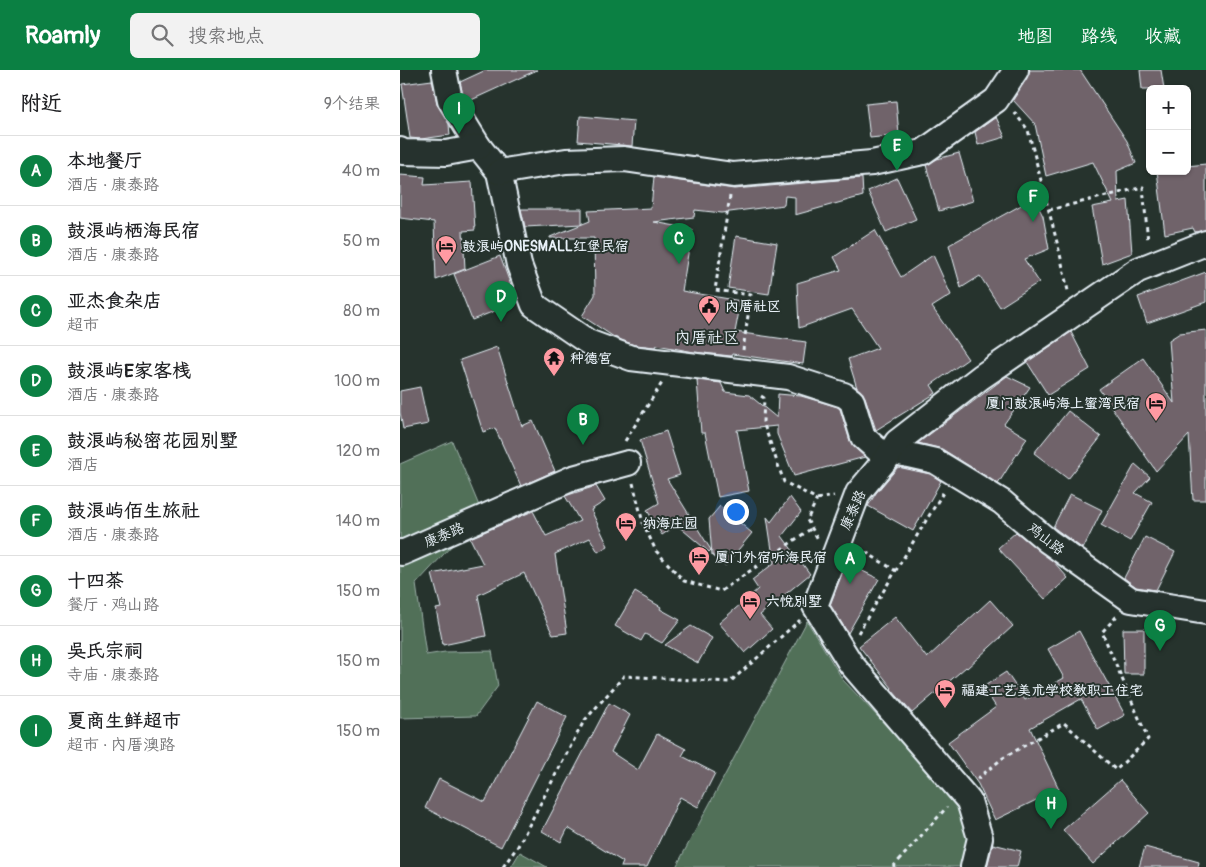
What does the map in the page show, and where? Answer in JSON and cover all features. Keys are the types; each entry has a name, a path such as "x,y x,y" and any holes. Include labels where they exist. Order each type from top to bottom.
{"street":[{"path":"444,70 450,100 479,147 499,172 519,266 534,305 588,342 631,358 788,377 844,395 852,401 863,437 889,455"},
{"path":"499,172 566,161 624,159 733,175 872,163 923,152 996,100 1016,70"},
{"path":"400,150 402,152 446,153 479,147"},
{"name":"康泰路","path":"815,606 831,540 858,492 889,455 897,442 981,377 1138,270 1206,242"},
{"name":"鸡山路","path":"889,455 935,461 1002,502 1048,541 1130,600 1206,612"},
{"name":"康泰路","path":"400,552 402,554 573,478 628,463"},
{"path":"815,606 851,664 969,801 980,838 972,867"}],"path":[{"path":"1000,95 1028,130 1060,254 1072,314"},
{"path":"733,175 715,290 751,295 739,371"},
{"path":"1049,210 1143,187 1150,265"},
{"path":"675,363 623,444 643,524 656,551 684,581 720,591 812,528"},
{"path":"756,393 764,398 762,422 784,482 818,499 807,520 812,528 831,540 896,571"},
{"path":"845,655 954,473"},
{"path":"893,867 961,792 1003,758 1064,723 1116,770 1148,739 1102,632 1130,600"},
{"path":"503,867 518,846 584,721 624,676 730,682 815,606"}],"green space":[{"path":"452,441 482,513 416,584 426,655 445,652 492,651 498,686 476,716 400,718 400,464"},
{"path":"807,621 843,680 967,811 974,843 967,867 676,867"},
{"path":"520,852 547,867 511,867"}],"building":[{"path":"486,70 537,70 467,102 460,82"},
{"path":"1030,70 1080,70 1127,141 1136,163 1117,171 1118,202 1128,200 1132,253 1102,264 1092,207 1113,203 1093,162 1046,176 1035,124 1013,100"},
{"path":"1140,70 1161,70 1163,85 1146,85 1146,89 1142,89"},
{"path":"432,80 437,103 449,124 450,135 421,139 410,138 402,84"},
{"path":"896,101 899,135 870,138 866,104"},
{"path":"580,116 634,121 632,146 578,141"},
{"path":"996,117 1005,137 978,145 975,132"},
{"path":"959,153 973,201 939,211 926,165 937,159"},
{"path":"1206,164 1206,230 1195,232 1193,228 1165,234 1158,175 1191,175 1191,166"},
{"path":"400,175 425,177 424,185 472,182 475,230 463,231 465,269 436,280 434,222 400,218"},
{"path":"654,177 734,189 862,178 863,196 795,215 795,197 785,196 784,205 722,213 695,210 694,217 654,222 692,229 682,291 741,301 735,332 806,342 803,364 732,354 731,356 694,352 657,345 656,347 634,345 614,337 582,316 595,295 594,238 550,237 590,221 588,211 651,208"},
{"path":"897,178 916,219 886,232 868,191"},
{"path":"1034,198 1043,216 1049,249 1024,259 1039,282 1000,307 980,276 961,288 949,245"},
{"path":"521,209 582,209 582,224 525,227"},
{"path":"875,230 901,277 933,255 951,295 932,307 968,359 931,385 936,393 876,430 865,397 857,388 848,359 878,348 852,309 799,328 797,283 841,270 834,257"},
{"path":"736,236 777,243 769,294 728,288"},
{"path":"500,256 517,302 472,320 454,274"},
{"path":"1206,272 1206,302 1147,323 1138,297"},
{"path":"1206,330 1206,500 1193,500 1189,435 1156,471 1099,389 1143,358 1174,403 1169,340 1180,333"},
{"path":"1071,332 1090,369 1048,395 1027,362"},
{"path":"497,347 522,426 533,421 555,471 521,486 495,428 483,432 460,360"},
{"path":"1007,376 1030,387 1004,424 1027,438 998,484 942,449 918,443"},
{"path":"697,380 721,383 725,392 749,395 777,418 778,394 801,396 838,407 850,441 865,457 794,476 777,434 777,426 737,430 749,491 718,497 705,433 701,433"},
{"path":"420,387 428,424 403,429 400,412 400,391"},
{"path":"1068,411 1101,437 1068,479 1034,453"},
{"path":"666,431 680,475 667,479 711,550 709,552 677,525 662,535 647,510 659,503 640,440"},
{"path":"1135,464 1150,477 1135,493 1152,502 1130,541 1101,525"},
{"path":"898,467 930,474 941,481 913,531 868,506 876,493"},
{"path":"596,486 605,501 591,510 608,546 598,552 590,538 555,554 567,633 553,635 524,573 478,595 486,636 443,645 436,609 441,608 432,574 483,564 470,538 533,511 546,536 580,521 565,496"},
{"path":"1070,494 1102,510 1083,549 1053,527"},
{"path":"790,497 801,512 782,536 810,574 760,615 772,629 745,653 719,623 758,589 752,580 774,563 767,517 771,522"},
{"path":"720,506 752,533 725,566 712,555 709,519"},
{"path":"1016,532 1053,561 1068,578 1045,599 998,548"},
{"path":"1145,537 1175,552 1156,590 1136,587 1124,578"},
{"path":"846,563 879,579 848,633 830,605"},
{"path":"635,592 680,620 662,643 645,634 641,641 615,626"},
{"path":"990,600 1013,626 967,668 912,713 891,689 859,646 895,617 927,658"},
{"path":"691,626 712,638 698,663 665,645"},
{"path":"1123,629 1144,629 1144,674 1124,674"},
{"path":"1079,631 1125,715 1098,730 1081,699 1030,728 1059,789 995,820 978,784 948,742 996,707 983,687 1006,672 1025,700 1064,678 1048,649"},
{"path":"537,701 567,717 501,847 425,808 439,779 485,802"},
{"path":"609,703 630,715 611,752 638,770 657,734 686,749 682,756 715,773 698,807 680,797 647,867 621,867 623,862 568,828 561,842 542,831"},
{"path":"1120,780 1149,813 1093,864 1063,830"},
{"path":"993,844 1021,851 1017,867 987,867"},
{"path":"1145,847 1199,862 1198,867 1139,867"}],"place":[{"name":"夏商生鲜超市","path":"459,134"},
{"name":"鼓浪屿秘密花园别墅","path":"897,171"},
{"name":"鼓浪屿佰生旅社","path":"1033,222"},
{"name":"亚杰食杂店","path":"679,264"},
{"name":"鼓浪屿ONESMALL红堡民宿","path":"446,265"},
{"name":"鼓浪屿E家客栈","path":"501,322"},
{"name":"内厝社区","path":"709,325"},
{"name":"种德宫","path":"554,377"},
{"name":"厦门鼓浪屿海上蜜湾民宿","path":"1156,422"},
{"name":"鼓浪屿栖海民宿","path":"583,445"},
{"name":"纳海庄园","path":"626,542"},
{"name":"厦门外宿听海民宿","path":"699,576"},
{"name":"本地餐厅","path":"850,584"},
{"name":"六悦别墅","path":"750,620"},
{"name":"十四茶","path":"1160,651"},
{"name":"福建工艺美术学校教职工住宅","path":"945,709"},
{"name":"吴氏宗祠","path":"1051,829"}],"district":[{"name":"内厝社区","path":"707,338"}]}
